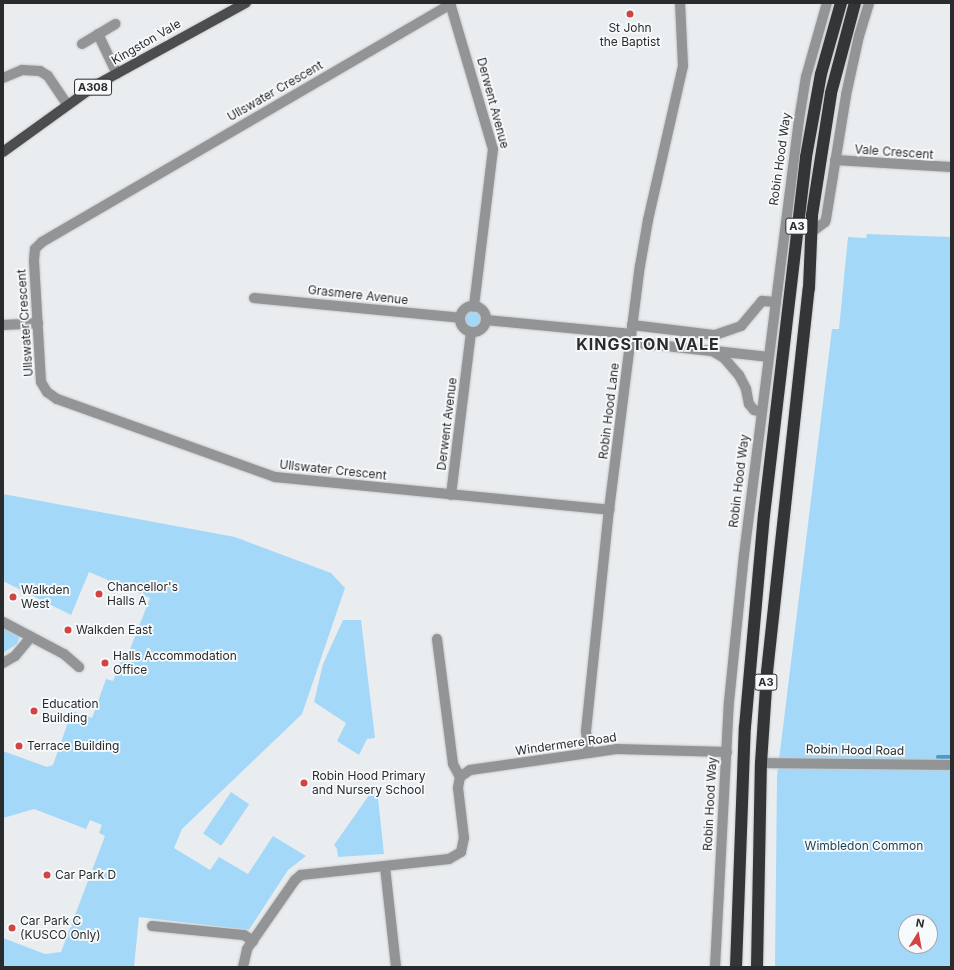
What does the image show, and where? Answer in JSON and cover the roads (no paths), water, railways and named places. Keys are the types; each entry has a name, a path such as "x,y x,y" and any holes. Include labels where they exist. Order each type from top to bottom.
{"highway":[{"name":"A3","path":"736,967 745,727 764,508 806,157 821,74 841,3"},
{"name":"A3","path":"757,967 761,763 767,672 799,383 812,215 832,93 855,3"}],"main road":[{"name":"Kingston Vale","path":"3,152 67,104 117,74 246,3"}],"street":[{"name":"Robin Hood Lane","path":"589,753 586,731 631,333 648,220 683,66 680,3"},
{"name":"Robin Hood Way","path":"715,967 732,660 762,412 766,357 799,120 808,70 827,3"},
{"path":"812,230 825,222 835,160 859,36 869,3"},
{"name":"Derwent Avenue","path":"450,4 493,149 474,307"},
{"name":"Ullswater Crescent","path":"450,4 42,242 35,249 34,261 41,382 47,392 57,398 275,478 610,510"},
{"path":"82,44 115,24"},
{"path":"98,34 117,74"},
{"path":"3,78 22,70 40,71 48,76 67,104"},
{"name":"Vale Crescent","path":"835,160 951,167"},
{"name":"Grasmere Avenue","path":"254,298 460,318"},
{"path":"486,320 631,333 715,335 741,326 762,301 773,302"},
{"path":"474,307 481,310 486,320 480,330 472,332 462,326 460,318 463,311 474,307"},
{"path":"3,325 38,323"},
{"name":"Derwent Avenue","path":"451,495 472,332"},
{"path":"631,333 712,351 766,357"},
{"path":"712,351 724,358 739,375 746,389 749,404 754,410 762,412"},
{"path":"3,622 64,654 79,666"},
{"path":"3,663 16,656 31,637"},
{"path":"243,967 252,941 295,880 301,876 449,859 462,852 464,838 458,788 460,777 453,764 437,639"},
{"name":"Windermere Road","path":"460,777 470,770 617,749 727,752"},
{"name":"Robin Hood Road","path":"761,763 949,765"},
{"path":"385,867 396,967"},
{"path":"152,926 244,935 252,941"}],"waterway":[{"path":"938,757 951,757"}],"place":[{"name":"St John the Baptist","path":"630,14"},
{"name":"Chancellor's Halls A","path":"99,594"},
{"name":"Walkden West","path":"13,597"},
{"name":"Walkden East","path":"68,630"},
{"name":"Halls Accommodation Office","path":"105,663"},
{"name":"Education Building","path":"34,711"},
{"name":"Terrace Building","path":"19,746"},
{"name":"Robin Hood Primary and Nursery School","path":"304,783"},
{"name":"Car Park D","path":"47,875"},
{"name":"Car Park C (KUSCO Only)","path":"12,928"}],"district":[{"name":"KINGSTON VALE","path":"648,344"}],"park label":[{"name":"Wimbledon Common","path":"864,846"}]}
